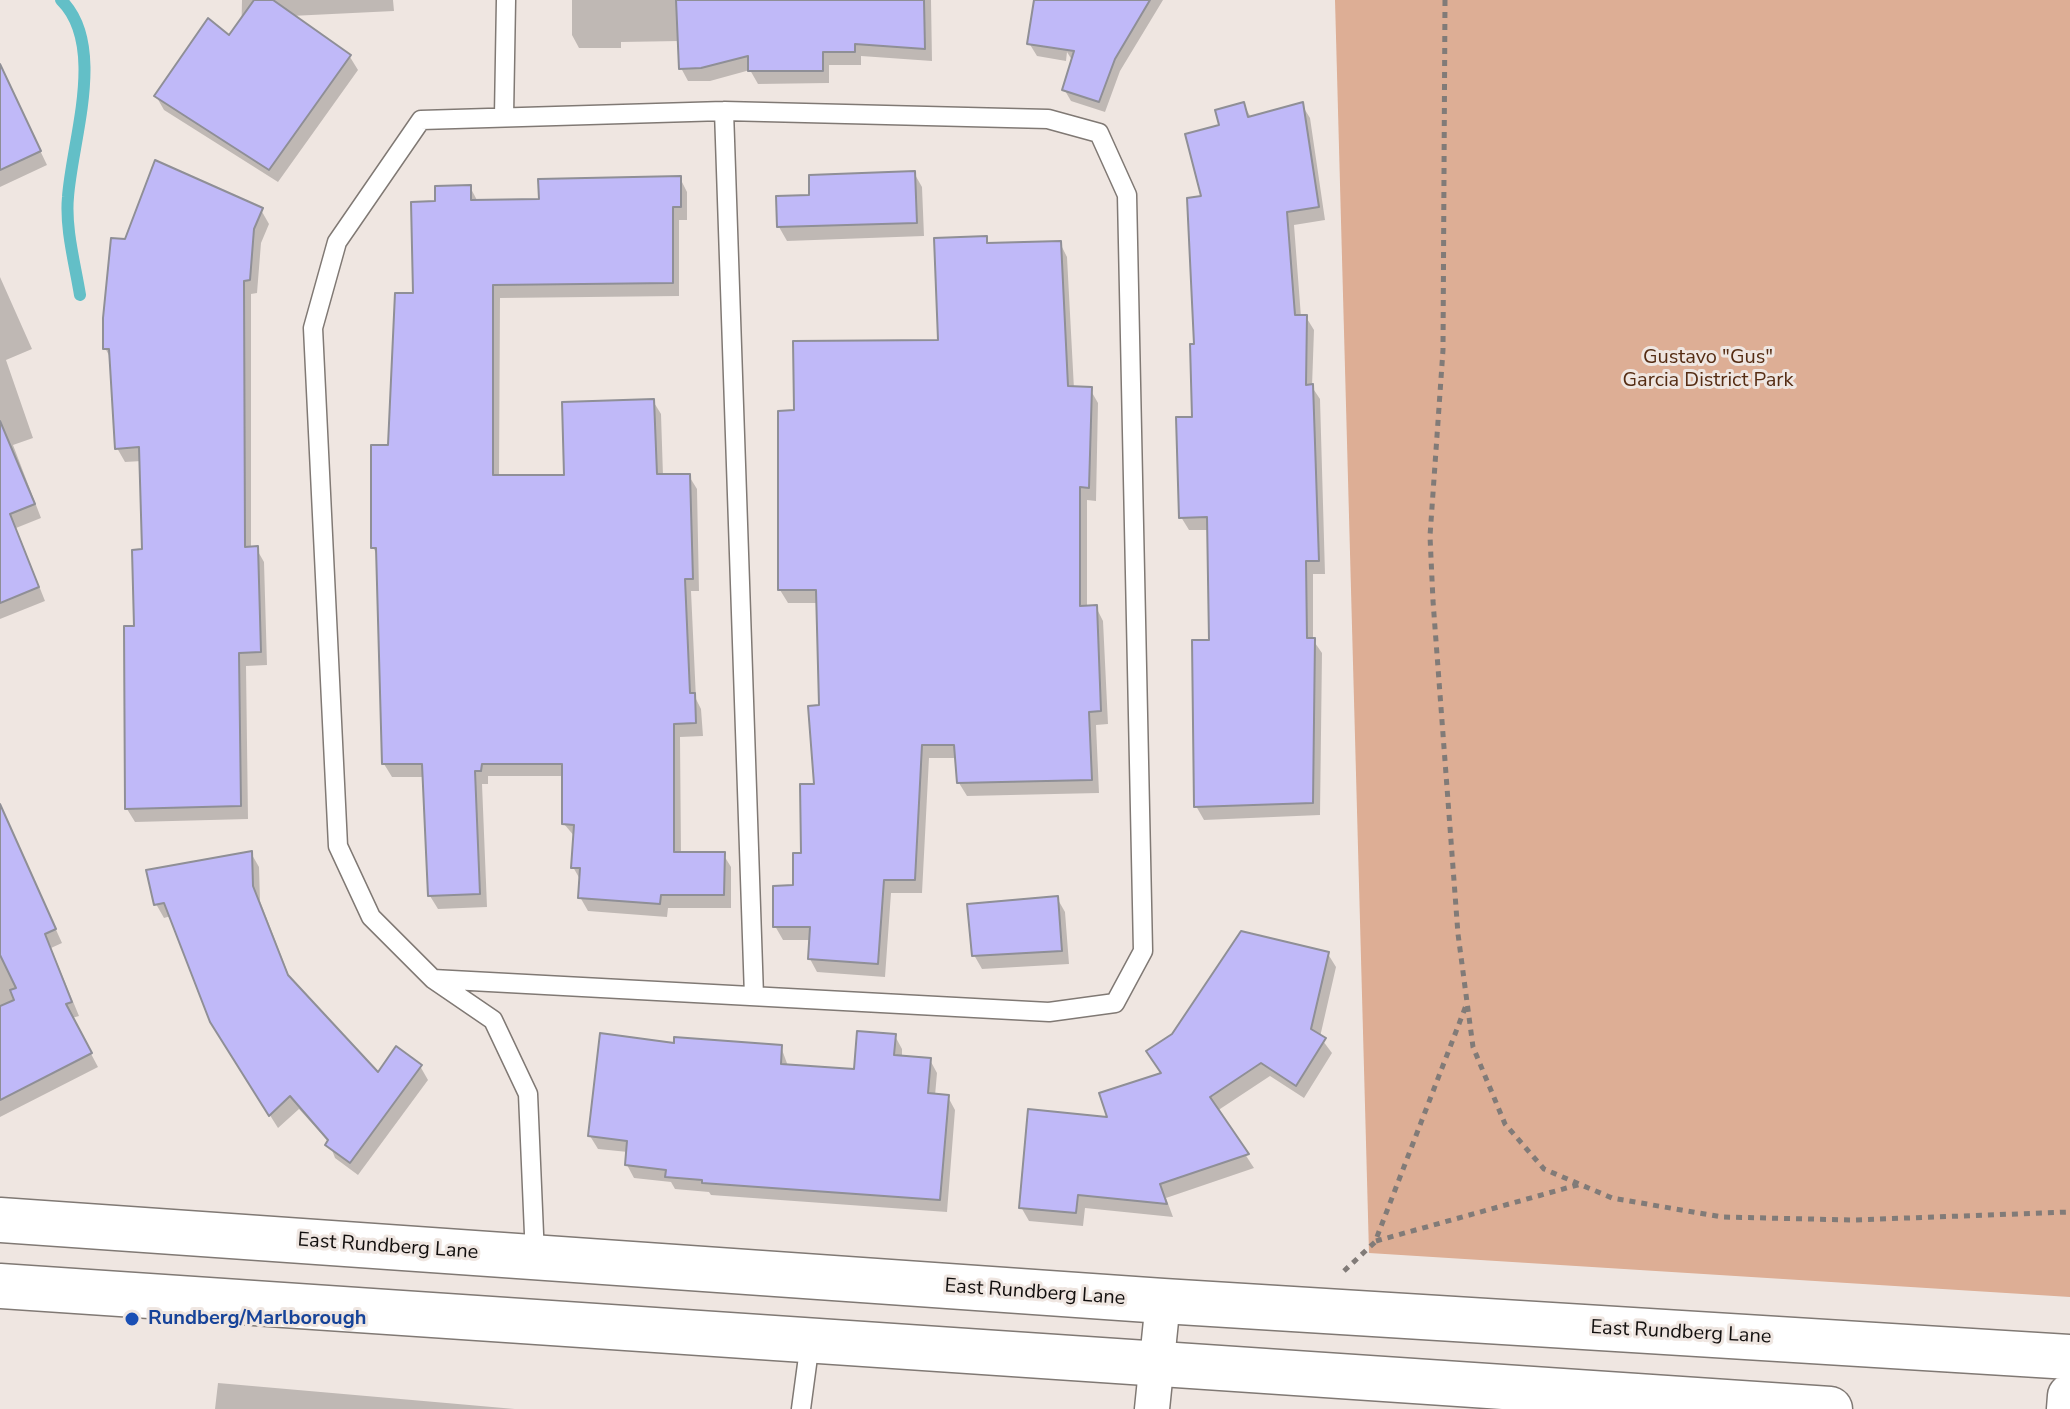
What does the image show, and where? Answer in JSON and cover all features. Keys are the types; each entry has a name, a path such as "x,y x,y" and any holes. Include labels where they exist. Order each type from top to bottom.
{"main road":[{"name":"East Rundberg Lane","path":"0,1220 1163,1301 2070,1357"},
{"path":"533,1323 535,1257"},
{"path":"810,1342 827,1278"},
{"path":"0,1286 1830,1409"},
{"path":"2069,1409 2070,1396"}],"street":[{"path":"1152,1409 1163,1301"}],"lane":[{"path":"504,116 506,0"},
{"path":"724,111 754,996"},
{"path":"433,979 1049,1012 1115,1003 1143,951 1127,195 1099,133 1048,119 724,111 421,120 337,242 313,328 338,846 371,917 433,979 493,1020 528,1094 535,1257"},
{"path":"801,1409 810,1342"}],"path":[{"path":"1445,0 1443,350 1430,536 1458,934 1473,1047 1505,1124 1544,1169 1612,1198 1722,1217 1853,1220 2070,1212"},
{"path":"1340,1274 1375,1242 1467,1002"},
{"path":"1375,1242 1581,1184"}],"green space":[{"name":"Gustavo \"Gus\" Garcia District Park","path":"1335,0 2070,0 2070,1297 1369,1253"}],"building":[{"path":"254,0 273,0 351,55 269,170 154,96 208,18 229,35"},
{"path":"676,0 924,0 925,49 855,44 855,52 823,52 823,71 748,71 748,56 701,68 679,69"},
{"path":"1034,0 1150,0 1115,59 1099,102 1062,90 1074,51 1027,44"},
{"path":"0,64 41,151 0,170"},
{"path":"1244,102 1248,117 1303,102 1319,207 1287,212 1295,315 1307,315 1306,385 1313,384 1319,561 1306,561 1307,638 1315,638 1313,803 1194,807 1192,640 1209,640 1207,517 1179,518 1176,417 1192,417 1190,344 1194,344 1187,198 1201,196 1185,134 1219,125 1215,110"},
{"path":"155,160 263,208 254,229 250,280 244,281 245,547 258,546 261,652 239,653 241,806 125,809 124,626 134,626 132,550 142,549 139,447 115,449 109,349 103,349 103,318 111,238 125,239"},
{"path":"915,171 917,223 777,227 776,196 809,195 809,175"},
{"path":"681,176 681,207 673,207 673,283 493,285 493,475 564,475 562,402 654,399 657,474 690,474 693,579 685,579 690,693 695,693 696,723 674,724 674,852 725,852 724,895 661,895 660,904 578,898 580,868 571,868 574,825 562,824 562,764 482,764 481,771 475,771 480,894 428,896 422,764 382,764 376,548 371,548 371,445 388,445 395,293 413,293 411,202 435,201 435,186 471,185 471,200 539,199 538,179"},
{"path":"987,236 987,243 1061,241 1068,386 1092,387 1089,488 1080,487 1080,606 1097,605 1101,711 1089,712 1092,780 957,783 954,745 922,745 915,880 884,880 878,964 808,959 810,927 773,927 773,886 793,885 793,853 801,853 800,784 814,784 808,706 819,705 816,590 778,590 778,411 794,410 793,341 938,340 934,238"},
{"path":"0,421 35,504 10,514 39,587 0,603"},
{"path":"0,804 56,929 45,934 72,1002 66,1004 92,1053 0,1100 0,1006 14,1000 10,990 16,988 0,955"},
{"path":"252,851 253,886 288,975 378,1072 396,1046 422,1065 350,1163 325,1145 328,1140 290,1096 269,1116 210,1022 164,903 154,905 146,870"},
{"path":"1058,896 1062,951 972,956 967,904"},
{"path":"1241,931 1329,952 1311,1029 1326,1038 1296,1086 1261,1063 1210,1097 1249,1154 1160,1184 1167,1204 1078,1195 1076,1213 1019,1208 1028,1109 1107,1117 1099,1093 1161,1073 1146,1051 1172,1034"},
{"path":"857,1031 896,1034 894,1055 931,1058 928,1093 949,1095 940,1200 702,1183 702,1180 665,1177 666,1170 625,1165 627,1141 588,1136 600,1033 674,1043 674,1037 782,1045 781,1064 854,1069"}],"waterway":[{"path":"61,0 75,19 82,42 84,67 80,121 67,209 80,295"}],"place":[{"name":"Rundberg/Marlborough","path":"132,1319"}]}
